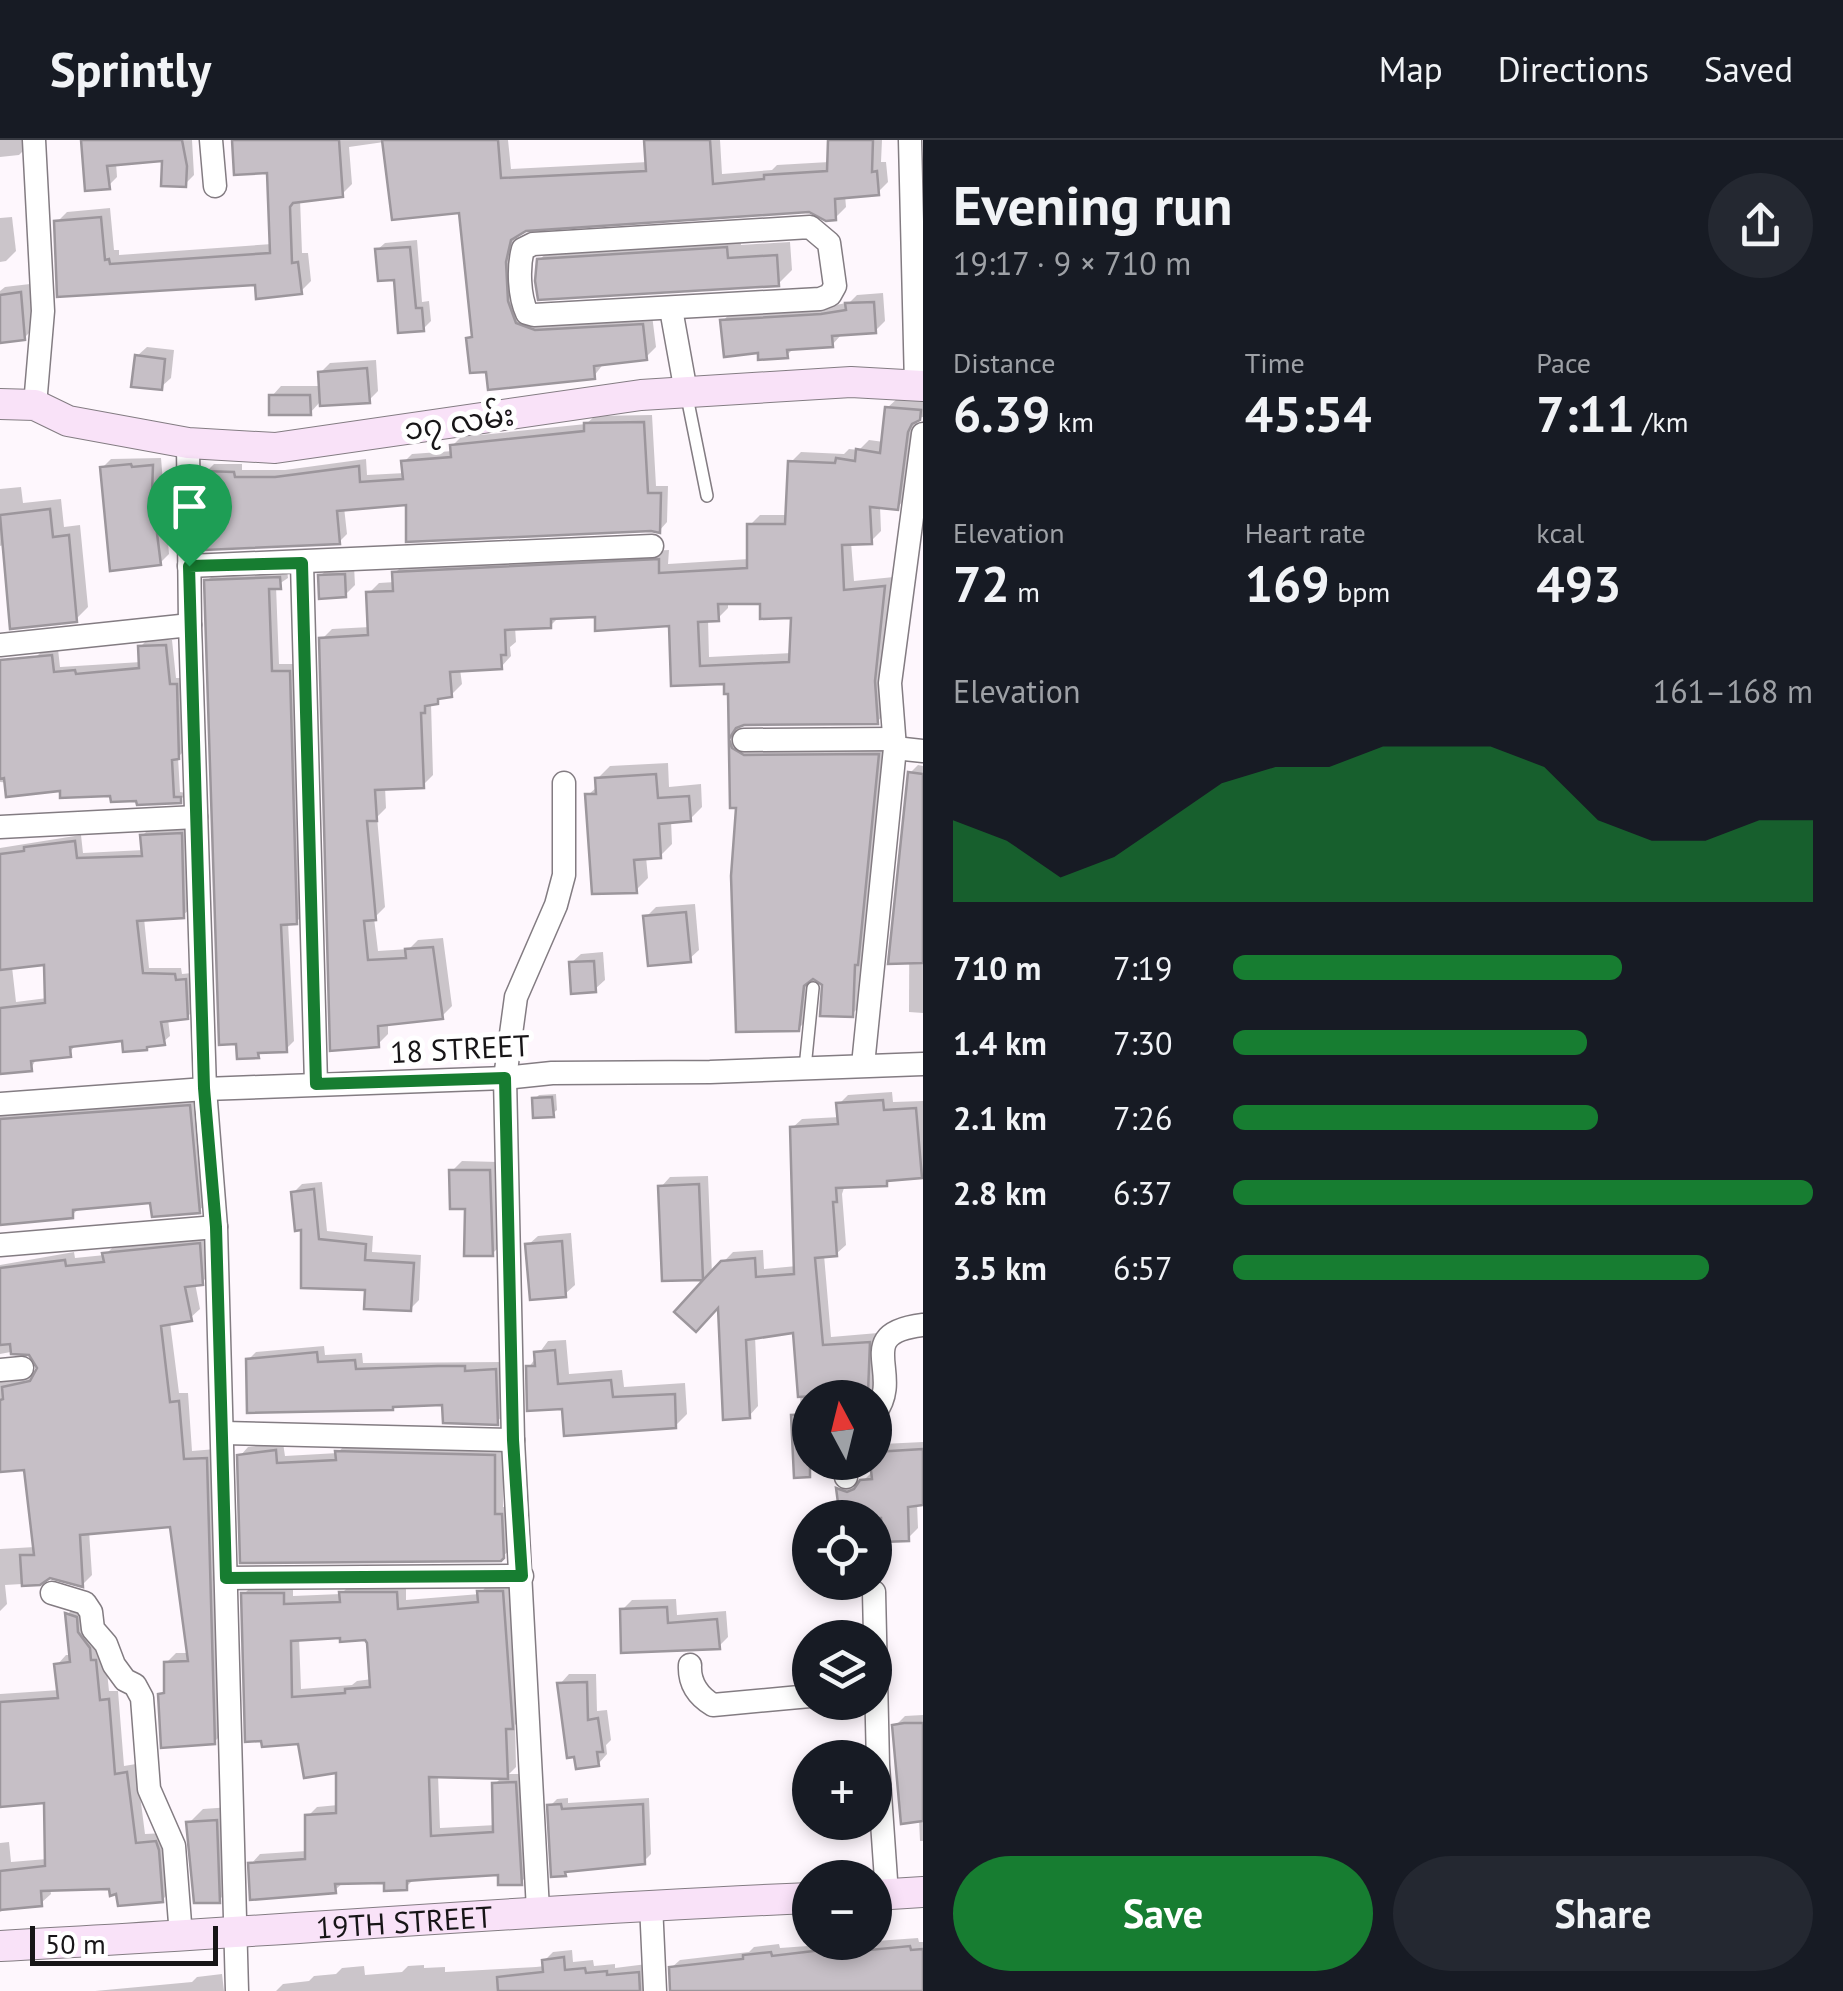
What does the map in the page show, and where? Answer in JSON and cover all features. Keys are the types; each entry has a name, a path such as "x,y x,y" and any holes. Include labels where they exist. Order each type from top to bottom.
{"street":[{"path":"34,140 44,311 35,405"},
{"path":"210,140 215,186"},
{"path":"910,140 918,216 919,385"},
{"path":"810,228 828,243 835,286 830,295 820,299 670,309 534,316 523,306 523,249 533,244 625,236 810,228"},
{"path":"670,309 686,392"},
{"name":"၁၇ လမ်း","path":"0,404 35,405 68,421 188,443 275,448 594,401 833,383 919,385"},
{"path":"863,1065 894,743 890,684 923,434"},
{"path":"188,443 204,1088 216,1227 224,1433 237,1991"},
{"path":"189,566 652,546"},
{"path":"302,563 316,1084"},
{"path":"0,646 190,625"},
{"path":"744,740 894,743 923,751"},
{"path":"538,1910 513,1440 505,1078 516,996 556,905 564,875 564,782"},
{"path":"0,827 196,817"},
{"name":"18 STREET","path":"0,1104 204,1088 923,1064"},
{"path":"0,1245 216,1227"},
{"path":"885,1380 883,1346 888,1334 923,1324"},
{"path":"224,1433 513,1440"},
{"path":"226,1578 522,1576"},
{"path":"52,1593 85,1603 91,1612 93,1629 106,1644 120,1675 135,1685 142,1698 149,1789 174,1846 181,1936"},
{"path":"690,1664 689,1675 700,1697 713,1705 792,1698"},
{"path":"877,1720 880,1860"},
{"path":"892,1893 923,1892"},
{"name":"19TH STREET","path":"0,1946 235,1934 538,1910 792,1899"},
{"path":"651,1904 655,1991"}],"lane":[{"path":"686,392 708,496"},
{"path":"805,1068 813,988"}],"building":[{"path":"81,140 182,140 186,187 161,186 162,161 107,166 110,189 85,191"},
{"path":"232,140 339,140 343,197 293,203 290,207 292,263 298,262 302,294 256,299 255,285 57,297 54,221 101,217 105,260 109,259 110,264 270,253 267,173 234,175"},
{"path":"382,140 498,140 501,178 646,171 644,140 710,140 713,184 764,179 764,175 827,171 828,140 873,140 872,172 877,171 879,195 835,199 836,220 826,221 809,212 526,231 511,240 506,262 508,301 516,323 535,330 643,324 647,360 594,366 595,379 488,390 486,372 470,373 466,338 472,337 459,213 392,220"},
{"path":"410,247 416,308 422,308 424,331 398,333 394,280 378,281 375,249"},
{"path":"727,247 728,258 777,255 779,286 538,300 537,259"},
{"path":"21,292 25,340 0,343 0,295"},
{"path":"874,302 876,333 832,336 833,347 787,350 788,358 758,360 758,353 724,357 720,320 821,314 846,310 845,303"},
{"path":"135,355 165,359 162,390 131,387"},
{"path":"367,368 370,403 320,406 318,372"},
{"path":"269,395 310,395 311,415 269,415"},
{"path":"885,407 921,410 920,420 908,432 898,510 870,507 872,544 842,545 844,590 885,586 875,681 878,724 744,725 736,728 729,739 732,748 744,755 879,754 855,965 853,1017 820,1016 822,985 813,979 804,986 799,1031 736,1032 731,876 736,808 730,808 728,694 724,694 724,684 671,686 669,626 595,631 595,617 551,619 551,628 505,630 502,669 450,672 452,697 438,699 438,704 425,706 425,713 421,713 424,788 375,790 377,821 367,821 376,920 364,921 368,960 406,958 405,949 433,947 443,1019 378,1026 379,1047 330,1051 319,638 368,635 366,592 393,591 392,572 659,559 659,573 747,568 747,524 785,524 788,461 855,461 856,449 880,453","holes":["718,604 760,604 760,619 791,618 789,662 700,666 698,622 719,621"]},
{"path":"644,422 648,493 661,493 660,533 406,542 406,505 337,511 340,544 204,550 203,471 234,472 235,477 275,477 359,466 360,482 403,479 401,461 451,457 450,445 584,431 584,423"},
{"path":"153,465 152,494 161,565 110,571 100,467"},
{"path":"50,509 53,537 69,535 77,622 10,629 0,515"},
{"path":"345,574 346,597 319,599 318,575"},
{"path":"280,577 281,589 269,589 272,671 290,671 297,924 281,925 287,1052 258,1053 259,1058 237,1059 236,1044 219,1045 204,580"},
{"path":"166,645 170,684 177,684 179,759 172,760 174,797 181,797 181,803 137,805 136,801 111,802 110,796 60,798 60,791 6,797 4,778 0,779 0,660 52,655 54,672 75,670 76,674 139,668 138,646"},
{"path":"908,772 923,774 923,963 888,964"},
{"path":"656,774 658,798 689,796 691,821 659,824 661,858 634,860 637,893 592,894 585,794 596,794 595,778"},
{"path":"182,833 184,918 137,921 143,973 175,974 176,980 186,979 188,1019 161,1022 165,1045 123,1052 122,1041 70,1047 71,1057 31,1061 32,1071 0,1074 0,1008 45,1003 44,965 0,970 0,854 75,841 77,858 142,856 140,835"},
{"path":"686,912 691,962 648,966 643,916"},
{"path":"594,961 596,992 571,994 569,962"},
{"path":"552,1097 554,1117 533,1118 532,1098"},
{"path":"883,1100 884,1110 916,1108 922,1178 887,1181 887,1186 836,1188 837,1202 833,1202 837,1256 815,1258 823,1345 870,1342 869,1380 797,1380 793,1333 746,1340 750,1418 723,1420 718,1308 696,1332 674,1312 721,1261 755,1258 756,1277 794,1274 790,1127 838,1124 836,1103"},
{"path":"190,1105 200,1213 152,1217 150,1203 73,1210 73,1218 0,1225 0,1119"},
{"path":"449,1170 490,1170 493,1256 464,1256 465,1209 450,1209"},
{"path":"699,1184 703,1280 662,1281 658,1186"},
{"path":"314,1189 319,1239 366,1244 365,1260 414,1263 411,1311 364,1309 365,1290 301,1288 301,1230 295,1231 291,1192"},
{"path":"562,1241 566,1297 530,1300 525,1244"},
{"path":"200,1243 203,1285 185,1287 192,1321 161,1326 170,1402 179,1401 184,1459 207,1458 215,1744 161,1748 158,1694 164,1693 164,1662 188,1661 170,1527 80,1535 83,1587 50,1578 40,1585 22,1586 20,1555 34,1555 24,1470 0,1472 0,1400 2,1387 30,1381 37,1368 29,1355 11,1354 10,1344 0,1345 0,1268 65,1260 66,1266 104,1262 102,1253"},
{"path":"555,1350 558,1384 611,1380 613,1397 675,1394 676,1428 564,1436 562,1409 527,1411 526,1366 535,1366 534,1352"},
{"path":"317,1352 318,1362 355,1360 356,1369 496,1369 498,1425 443,1423 442,1405 247,1413 246,1359"},
{"path":"923,1449 923,1505 908,1507 909,1541 892,1542 892,1500 838,1500 836,1488 847,1492 860,1480 892,1480 892,1451"},
{"path":"276,1450 277,1463 336,1460 335,1451 495,1455 495,1514 502,1514 504,1558 240,1563 237,1455"},
{"path":"477,1591 503,1591 513,1729 506,1729 508,1779 429,1777 431,1836 493,1832 492,1783 516,1782 522,1885 498,1885 498,1875 407,1881 407,1890 384,1891 384,1883 335,1884 336,1893 250,1900 248,1863 305,1859 305,1815 336,1813 336,1773 304,1778 298,1744 262,1747 261,1741 245,1742 241,1593 284,1593 284,1604 340,1602 339,1592 397,1592 398,1609 478,1602","holes":["340,1638 340,1642 365,1640 370,1687 292,1697 291,1641"]},
{"path":"667,1607 668,1623 717,1619 720,1649 621,1653 620,1609"},
{"path":"65,1613 77,1617 78,1632 90,1648 91,1660 96,1660 100,1700 109,1699 115,1774 127,1772 136,1843 156,1841 163,1902 118,1906 116,1894 110,1896 109,1889 41,1891 42,1906 0,1910 0,1871 45,1866 44,1803 0,1807 0,1702 58,1698 54,1664 70,1662"},
{"path":"587,1682 588,1720 598,1718 603,1752 597,1752 599,1766 576,1769 574,1757 567,1758 557,1683"},
{"path":"923,1723 923,1821 901,1824 892,1725"},
{"path":"561,1804 562,1809 643,1804 645,1864 565,1872 566,1876 551,1877 547,1805"},
{"path":"217,1820 220,1903 194,1903 186,1822"},
{"path":"892,1948 923,1949 923,1991 670,1991 669,1967 771,1952 772,1956 792,1954 792,1960 892,1960"},
{"path":"564,1957 565,1970 585,1968 586,1973 607,1971 607,1975 639,1972 640,1991 498,1991 497,1977 543,1972 542,1960"}],"route":[{"path":"302,563 316,1084 505,1078 513,1440 522,1576 226,1578 216,1227 204,1088 189,566 302,563"}]}
